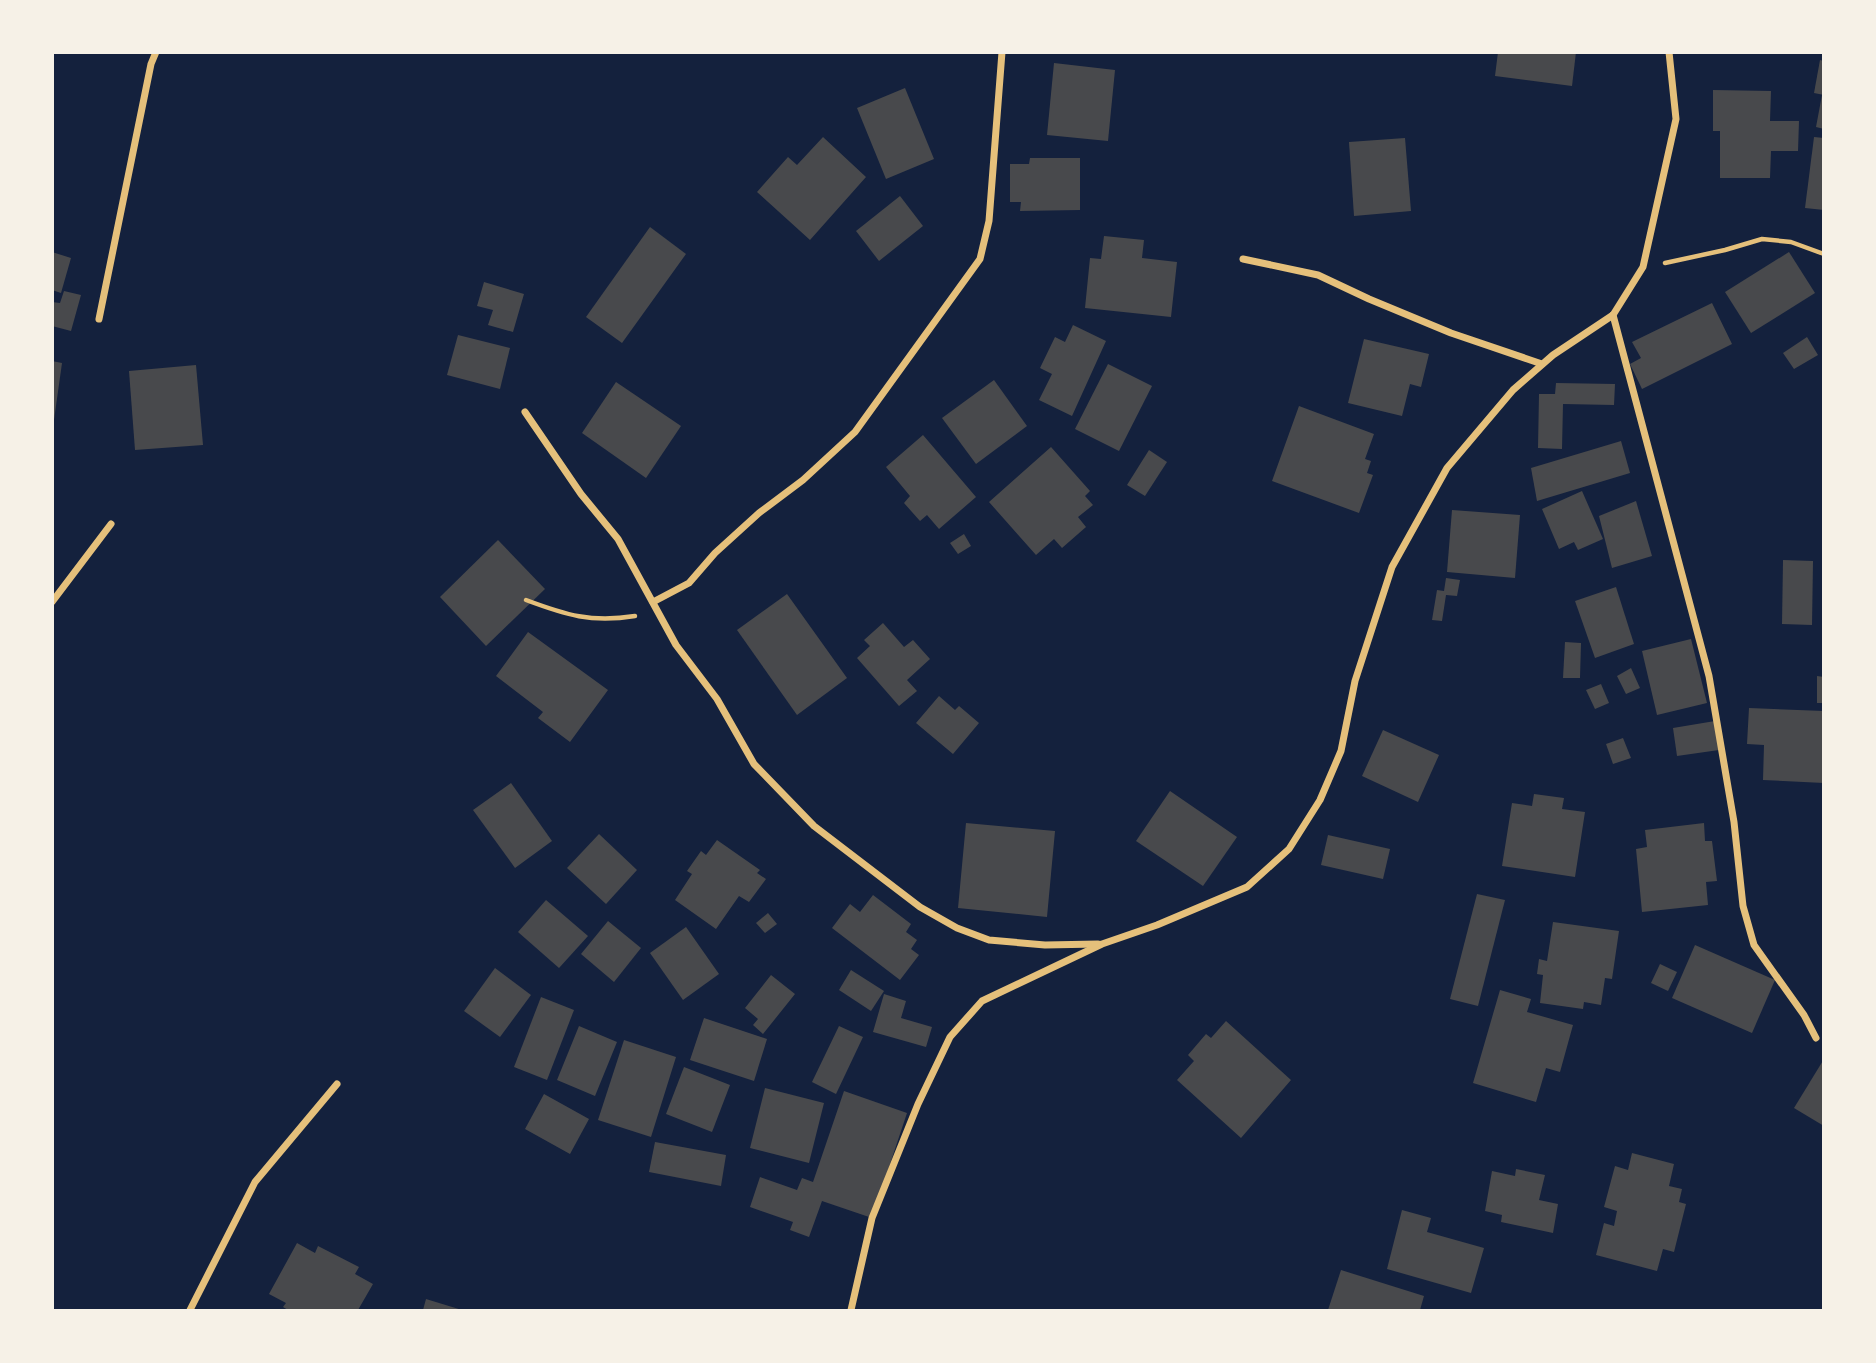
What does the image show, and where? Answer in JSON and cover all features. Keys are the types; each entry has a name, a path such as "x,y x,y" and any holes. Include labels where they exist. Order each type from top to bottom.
{"street":[{"path":"99,319 151,64 156,52"},
{"path":"654,606 689,583 715,553 759,513 803,480 855,432 980,259 989,221 1002,52"},
{"path":"851,1311 872,1218 918,1104 950,1037 982,1001 1102,944 1157,925 1247,887 1289,849 1320,800 1342,751 1355,681 1392,566 1447,468 1513,390 1542,364 1613,315 1643,267 1676,119 1669,52"},
{"path":"1243,259 1318,275 1451,334 1542,364"},
{"path":"1613,315 1709,676 1732,810 1743,906 1754,945 1804,1015 1816,1038"},
{"path":"525,412 581,494 618,539 676,645 717,699 754,764 814,826 920,907 957,929 989,940 1045,945 1102,944"},
{"path":"52,602 111,524"},
{"path":"190,1311 255,1182 337,1084"}],"path":[{"path":"1643,267 1725,250 1762,239 1791,242 1824,254"},
{"path":"526,600 571,617 600,619 633,617 654,606"}],"building":[{"path":"1498,52 1576,52 1572,86 1495,76"},
{"path":"1820,60 1824,61 1824,95 1814,93"},
{"path":"1054,63 1115,70 1108,141 1047,135"},
{"path":"905,88 934,159 886,179 857,108"},
{"path":"1713,90 1771,91 1770,121 1799,121 1798,151 1771,151 1770,178 1720,178 1720,131 1713,131"},
{"path":"1824,95 1824,129 1816,127"},
{"path":"823,137 866,177 810,240 757,192 788,157 797,165"},
{"path":"1814,137 1824,138 1824,210 1805,208"},
{"path":"1405,138 1411,211 1354,216 1349,142"},
{"path":"1030,158 1080,158 1080,210 1020,211 1021,202 1010,202 1010,164 1029,164"},
{"path":"900,196 923,226 879,261 856,231"},
{"path":"650,227 686,254 622,343 586,317"},
{"path":"1104,236 1144,240 1142,258 1177,262 1171,317 1085,308 1090,258 1101,259"},
{"path":"52,252 71,258 61,293 52,290"},
{"path":"1789,252 1815,293 1751,333 1725,292"},
{"path":"484,282 524,294 513,332 488,325 493,310 477,306"},
{"path":"64,291 81,295 71,331 52,326 52,302 60,303"},
{"path":"1712,303 1732,344 1642,389 1630,364 1641,358 1632,342"},
{"path":"1073,325 1106,341 1072,416 1039,400 1052,374 1040,368 1055,337 1065,342"},
{"path":"458,335 510,348 500,389 447,375"},
{"path":"1807,337 1818,355 1794,369 1783,353"},
{"path":"1364,339 1429,354 1421,387 1410,384 1402,416 1348,403"},
{"path":"52,361 62,363 54,420 52,420"},
{"path":"1108,364 1152,386 1119,451 1075,429"},
{"path":"196,365 203,445 135,450 129,371"},
{"path":"994,380 1027,426 976,464 942,418"},
{"path":"616,382 681,426 646,478 582,433"},
{"path":"1556,383 1615,384 1614,405 1563,404 1562,449 1538,448 1539,394 1555,394"},
{"path":"1299,406 1374,434 1365,459 1371,461 1367,473 1373,475 1359,513 1272,481"},
{"path":"923,435 976,497 939,529 927,515 920,521 904,503 910,496 886,467"},
{"path":"1621,441 1630,473 1537,501 1531,468"},
{"path":"1051,447 1090,491 1085,496 1093,505 1078,517 1086,527 1062,548 1054,539 1036,555 989,502"},
{"path":"1149,450 1167,462 1145,496 1127,485"},
{"path":"1582,491 1603,539 1578,550 1574,542 1559,549 1542,509"},
{"path":"1636,501 1652,556 1612,568 1599,516"},
{"path":"1452,510 1520,515 1515,578 1447,572"},
{"path":"964,534 971,546 958,554 950,543"},
{"path":"498,540 545,589 486,646 440,597"},
{"path":"1783,560 1813,561 1812,625 1782,624"},
{"path":"1446,578 1460,580 1457,596 1446,595 1442,621 1432,620 1437,590 1444,591"},
{"path":"1616,587 1634,644 1595,658 1575,601"},
{"path":"787,594 847,678 797,715 737,630"},
{"path":"883,623 904,647 913,640 930,659 907,680 917,691 899,706 857,658 870,646 864,640"},
{"path":"528,632 608,690 570,742 538,718 543,712 496,676"},
{"path":"1691,639 1707,703 1657,715 1642,651"},
{"path":"1565,642 1581,643 1580,678 1563,678"},
{"path":"1631,668 1640,688 1626,694 1617,676"},
{"path":"1817,676 1824,677 1824,703 1817,703"},
{"path":"1601,684 1609,703 1595,709 1586,690"},
{"path":"939,696 955,710 959,706 979,723 953,754 916,723"},
{"path":"1749,708 1824,711 1824,783 1763,780 1764,745 1747,744"},
{"path":"1715,721 1719,750 1677,756 1673,728"},
{"path":"1383,730 1439,755 1418,802 1362,776"},
{"path":"1623,738 1631,758 1613,764 1606,744"},
{"path":"511,783 552,841 515,868 473,810"},
{"path":"1170,791 1237,837 1203,886 1136,841"},
{"path":"1534,794 1564,798 1562,809 1585,812 1575,877 1502,866 1512,803 1532,806"},
{"path":"966,823 1055,831 1047,917 958,908"},
{"path":"1704,823 1705,841 1712,841 1717,881 1706,882 1708,905 1642,912 1636,849 1647,847 1645,830"},
{"path":"599,834 637,870 606,904 567,868"},
{"path":"1328,835 1390,849 1383,879 1321,865"},
{"path":"717,840 760,870 757,873 766,879 749,902 739,896 716,929 675,900 692,874 687,871 701,851 706,855"},
{"path":"1477,894 1505,900 1478,1006 1450,999"},
{"path":"873,895 911,924 906,932 917,940 911,949 919,955 900,980 832,928 850,904 860,912"},
{"path":"546,900 588,936 559,968 518,932"},
{"path":"768,913 777,924 765,933 756,923"},
{"path":"608,921 641,948 614,982 581,954"},
{"path":"1553,922 1619,931 1612,979 1605,978 1601,1005 1584,1002 1583,1009 1540,1003 1543,975 1537,974 1539,959 1547,961"},
{"path":"686,927 719,974 683,1000 650,953"},
{"path":"1695,945 1775,980 1752,1033 1672,998"},
{"path":"1660,964 1677,972 1668,991 1651,983"},
{"path":"495,968 531,995 500,1037 464,1011"},
{"path":"851,970 884,991 871,1011 839,990"},
{"path":"771,975 795,994 763,1034 753,1025 758,1019 745,1008"},
{"path":"1500,990 1531,999 1527,1012 1573,1025 1560,1072 1546,1068 1536,1102 1473,1083"},
{"path":"884,994 906,1001 901,1018 932,1027 926,1047 873,1032"},
{"path":"541,997 574,1010 547,1080 514,1067"},
{"path":"704,1018 767,1039 754,1081 690,1060"},
{"path":"1226,1021 1291,1080 1241,1138 1177,1080 1194,1061 1188,1055 1206,1034 1211,1038"},
{"path":"579,1026 617,1042 595,1096 557,1080"},
{"path":"839,1026 863,1037 836,1094 812,1082"},
{"path":"624,1040 676,1057 651,1137 598,1120"},
{"path":"1824,1059 1824,1126 1794,1108"},
{"path":"684,1067 730,1085 712,1132 666,1114"},
{"path":"765,1088 824,1103 809,1163 750,1148"},
{"path":"844,1091 907,1113 872,1218 822,1201 809,1237 790,1230 793,1222 750,1207 760,1177 797,1190 802,1178 813,1182"},
{"path":"544,1094 589,1119 570,1154 525,1129"},
{"path":"655,1142 726,1155 721,1186 649,1172"},
{"path":"1632,1153 1674,1164 1669,1186 1682,1189 1679,1202 1686,1204 1674,1252 1663,1249 1657,1271 1596,1255 1604,1223 1614,1226 1617,1211 1604,1207 1615,1166 1628,1170"},
{"path":"1516,1169 1545,1175 1539,1200 1558,1204 1553,1233 1501,1222 1502,1215 1485,1211 1492,1171 1515,1176"},
{"path":"1402,1210 1431,1218 1427,1232 1484,1248 1471,1293 1387,1269"},
{"path":"297,1243 315,1253 318,1246 359,1267 355,1274 373,1284 358,1310 288,1310 283,1307 286,1303 269,1294"},
{"path":"1341,1270 1424,1296 1420,1310 1328,1310"},
{"path":"426,1299 462,1310 423,1310"}]}
